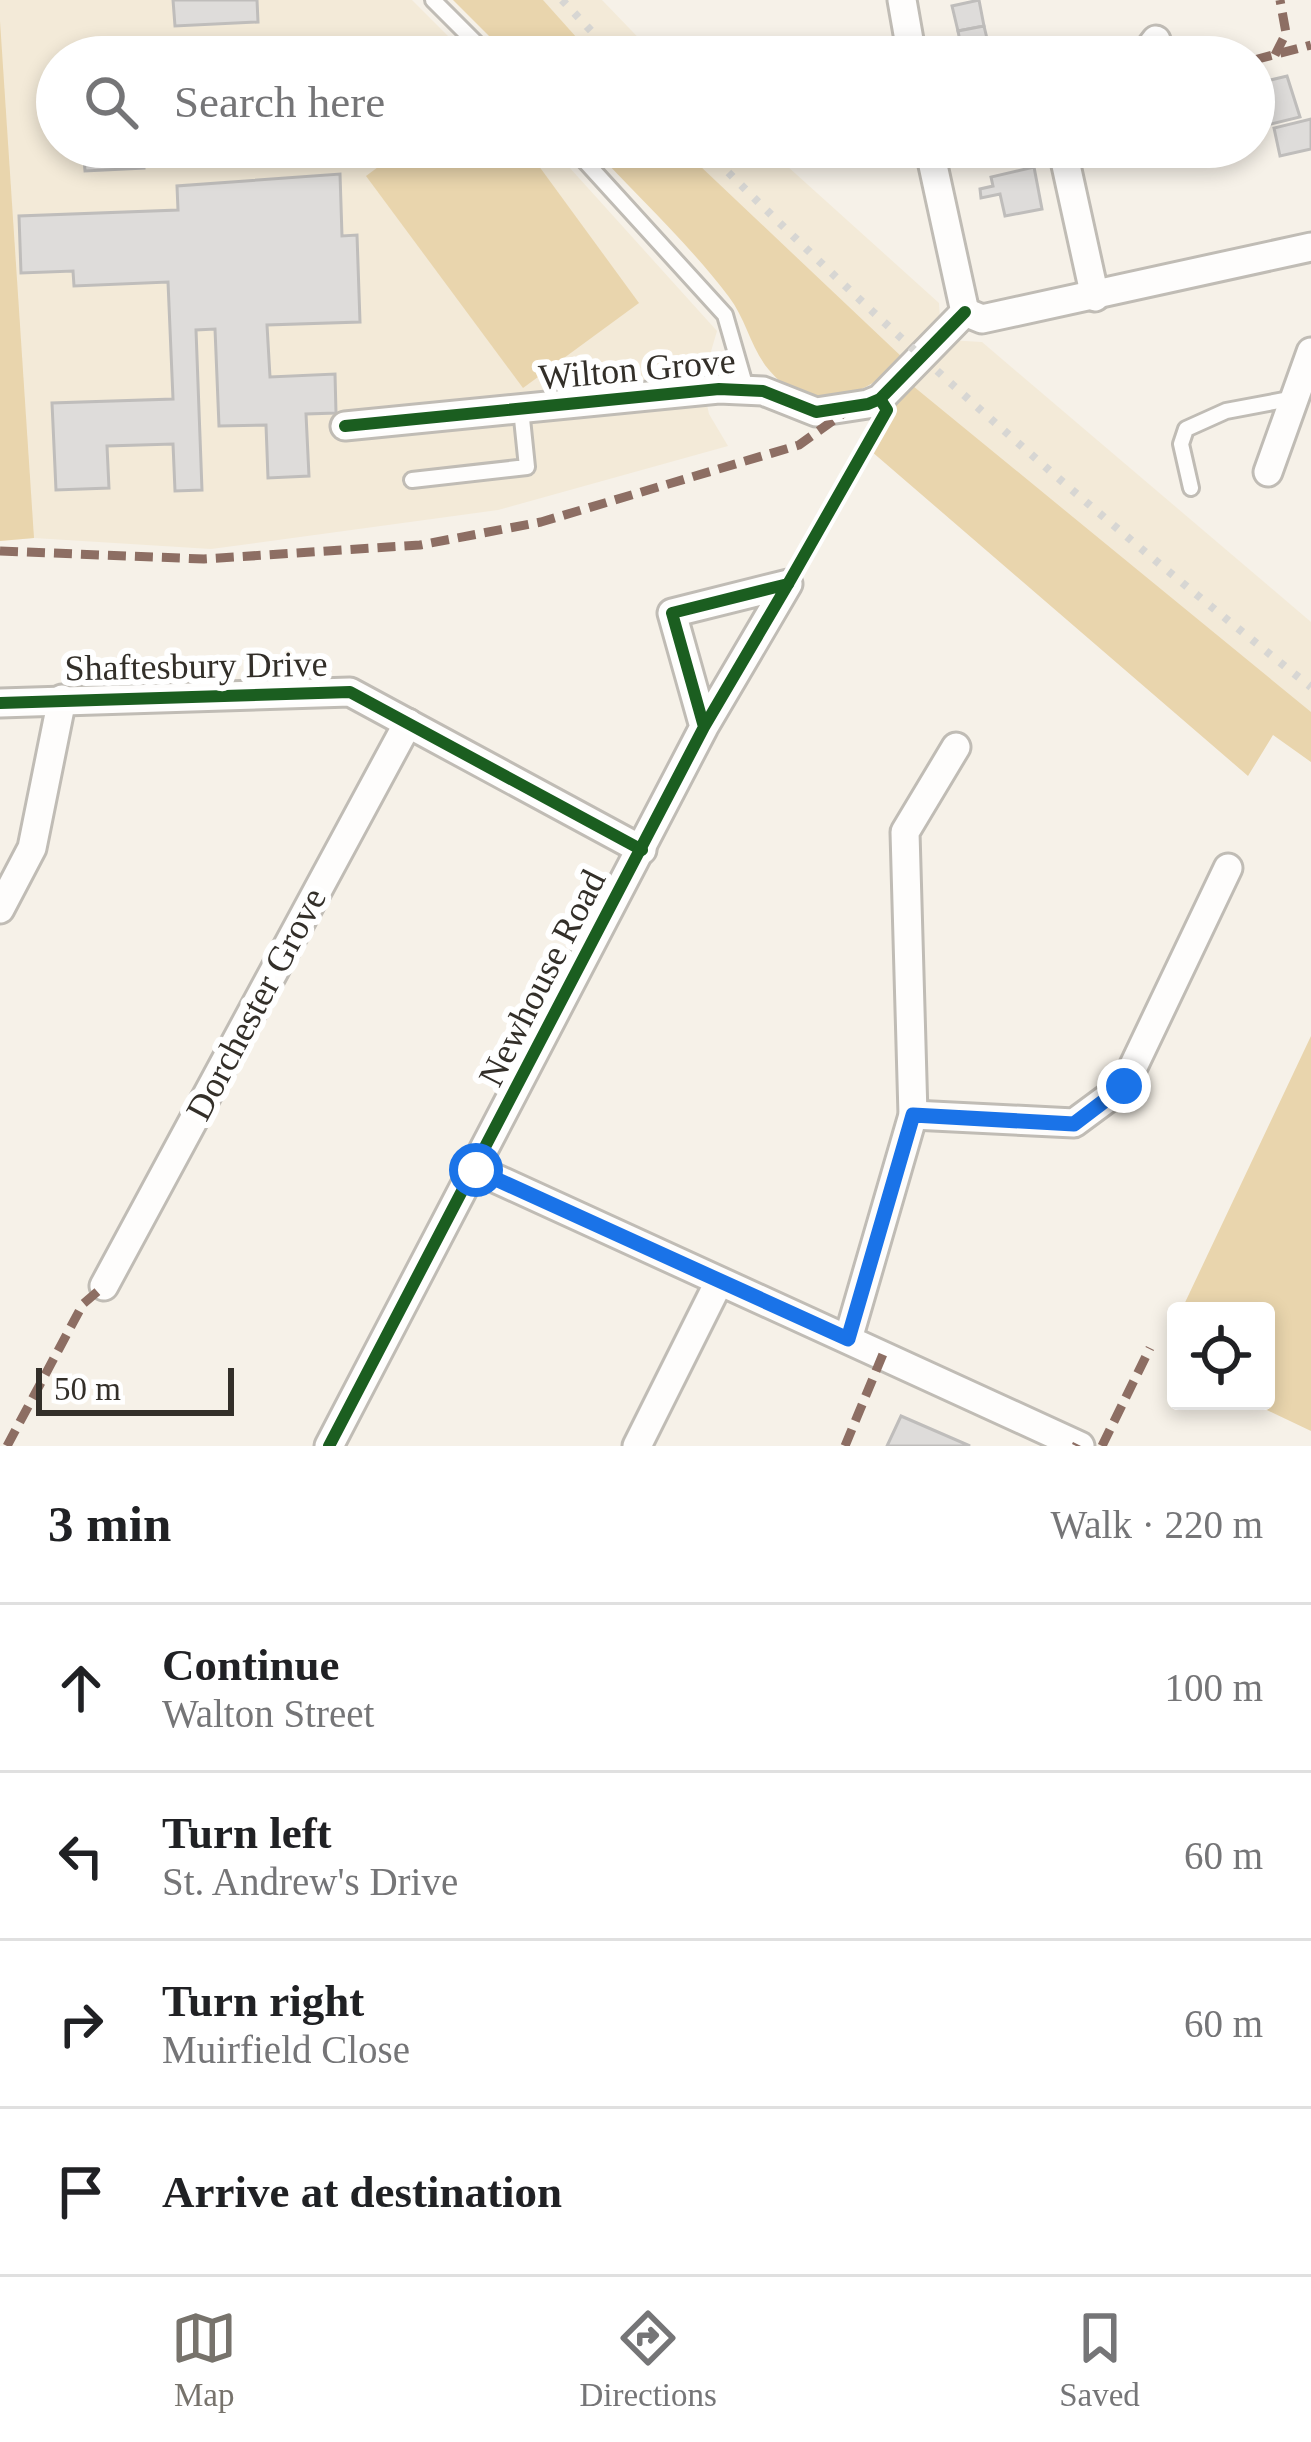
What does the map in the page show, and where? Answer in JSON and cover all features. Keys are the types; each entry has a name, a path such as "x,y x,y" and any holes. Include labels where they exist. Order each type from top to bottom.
{"street":[{"path":"902,0 909,36"},
{"path":"934,168 965,312 982,320 1311,247"},
{"path":"1067,168 1095,296"},
{"name":"Wilton Grove","path":"345,426 746,388 816,412 868,404 880,399 965,312"},
{"path":"1268,472 1311,352"},
{"name":"Newhouse Road","path":"329,1446 704,727 788,584 672,613 704,727"},
{"name":"Shaftesbury Drive","path":"0,703 350,692 642,850"},
{"path":"0,909 32,848 62,699"},
{"name":"Dorchester Grove","path":"104,1286 408,723"},
{"path":"848,1339 913,1115 905,832 956,747"},
{"path":"913,1115 1074,1124 1124,1086 1228,868"},
{"path":"476,1170 1080,1446"},
{"path":"637,1446 719,1282"}],"lane":[{"path":"434,0 469,36"},
{"path":"591,168 725,315 746,388"},
{"path":"1191,488 1181,444 1186,429 1226,412 1295,398"},
{"path":"412,480 526,467 521,409"}],"shaded area":[{"path":"0,0 412,0 448,36 36,36 36,168 570,168 717,331 702,382 709,414 728,446 498,510 211,549 34,538 0,541"},
{"path":"453,0 543,0 575,36 489,36"},
{"path":"503,0 602,0 637,36 537,36"},
{"path":"0,21 34,538 0,541"},
{"path":"377,168 540,168 639,303 523,388 366,176"},
{"path":"612,168 702,168 903,358 872,383 838,397 802,394 785,385 763,362 735,306"},
{"path":"663,168 789,168 939,303 940,319 878,384"},
{"path":"948,340 982,342 1311,622 1311,762 885,424 892,398"},
{"path":"913,386 1311,712 1311,762 1273,735 1248,776 871,451 895,406"},
{"path":"1311,1036 1311,1431 1267,1410 1275,1410 1275,1302 1185,1302"}],"building":[{"path":"173,0 257,0 258,22 175,26"},
{"path":"979,0 984,26 958,31 952,6"},
{"path":"984,26 986,36 959,36 958,31"},
{"path":"1287,76 1300,117 1275,123 1275,79"},
{"path":"1311,119 1311,149 1280,156 1275,128"},
{"path":"1034,168 1042,209 1005,216 1000,194 981,198 980,189 993,186 991,177"},
{"path":"340,174 342,236 357,235 360,322 267,325 270,377 335,374 336,413 306,414 309,476 268,478 266,425 219,426 215,329 196,330 202,490 175,491 173,444 107,446 109,488 56,490 52,403 173,399 168,282 74,286 73,271 21,273 19,216 178,210 177,186"},
{"path":"901,1416 970,1446 887,1446"}],"railway":[{"path":"562,0 596,36"},
{"path":"725,168 999,426 1311,687"}],"marked path":[{"path":"1275,55 1286,33 1280,0"},
{"path":"1275,54 1311,45"},
{"path":"0,551 204,559 420,545 541,522 799,445 845,412"},
{"path":"7,1446 83,1304 104,1286"},
{"path":"1102,1446 1150,1348"},
{"path":"845,1446 883,1354"}],"cycle path":[{"path":"345,426 719,389 763,391 816,412 868,404 880,399 965,312"},
{"path":"788,584 887,410 880,399"},
{"path":"329,1446 704,727 788,584 672,613 704,727"},
{"path":"0,703 350,692 642,850"}],"route":[{"path":"476,1170 848,1339 913,1115 1074,1124 1124,1086"}]}
